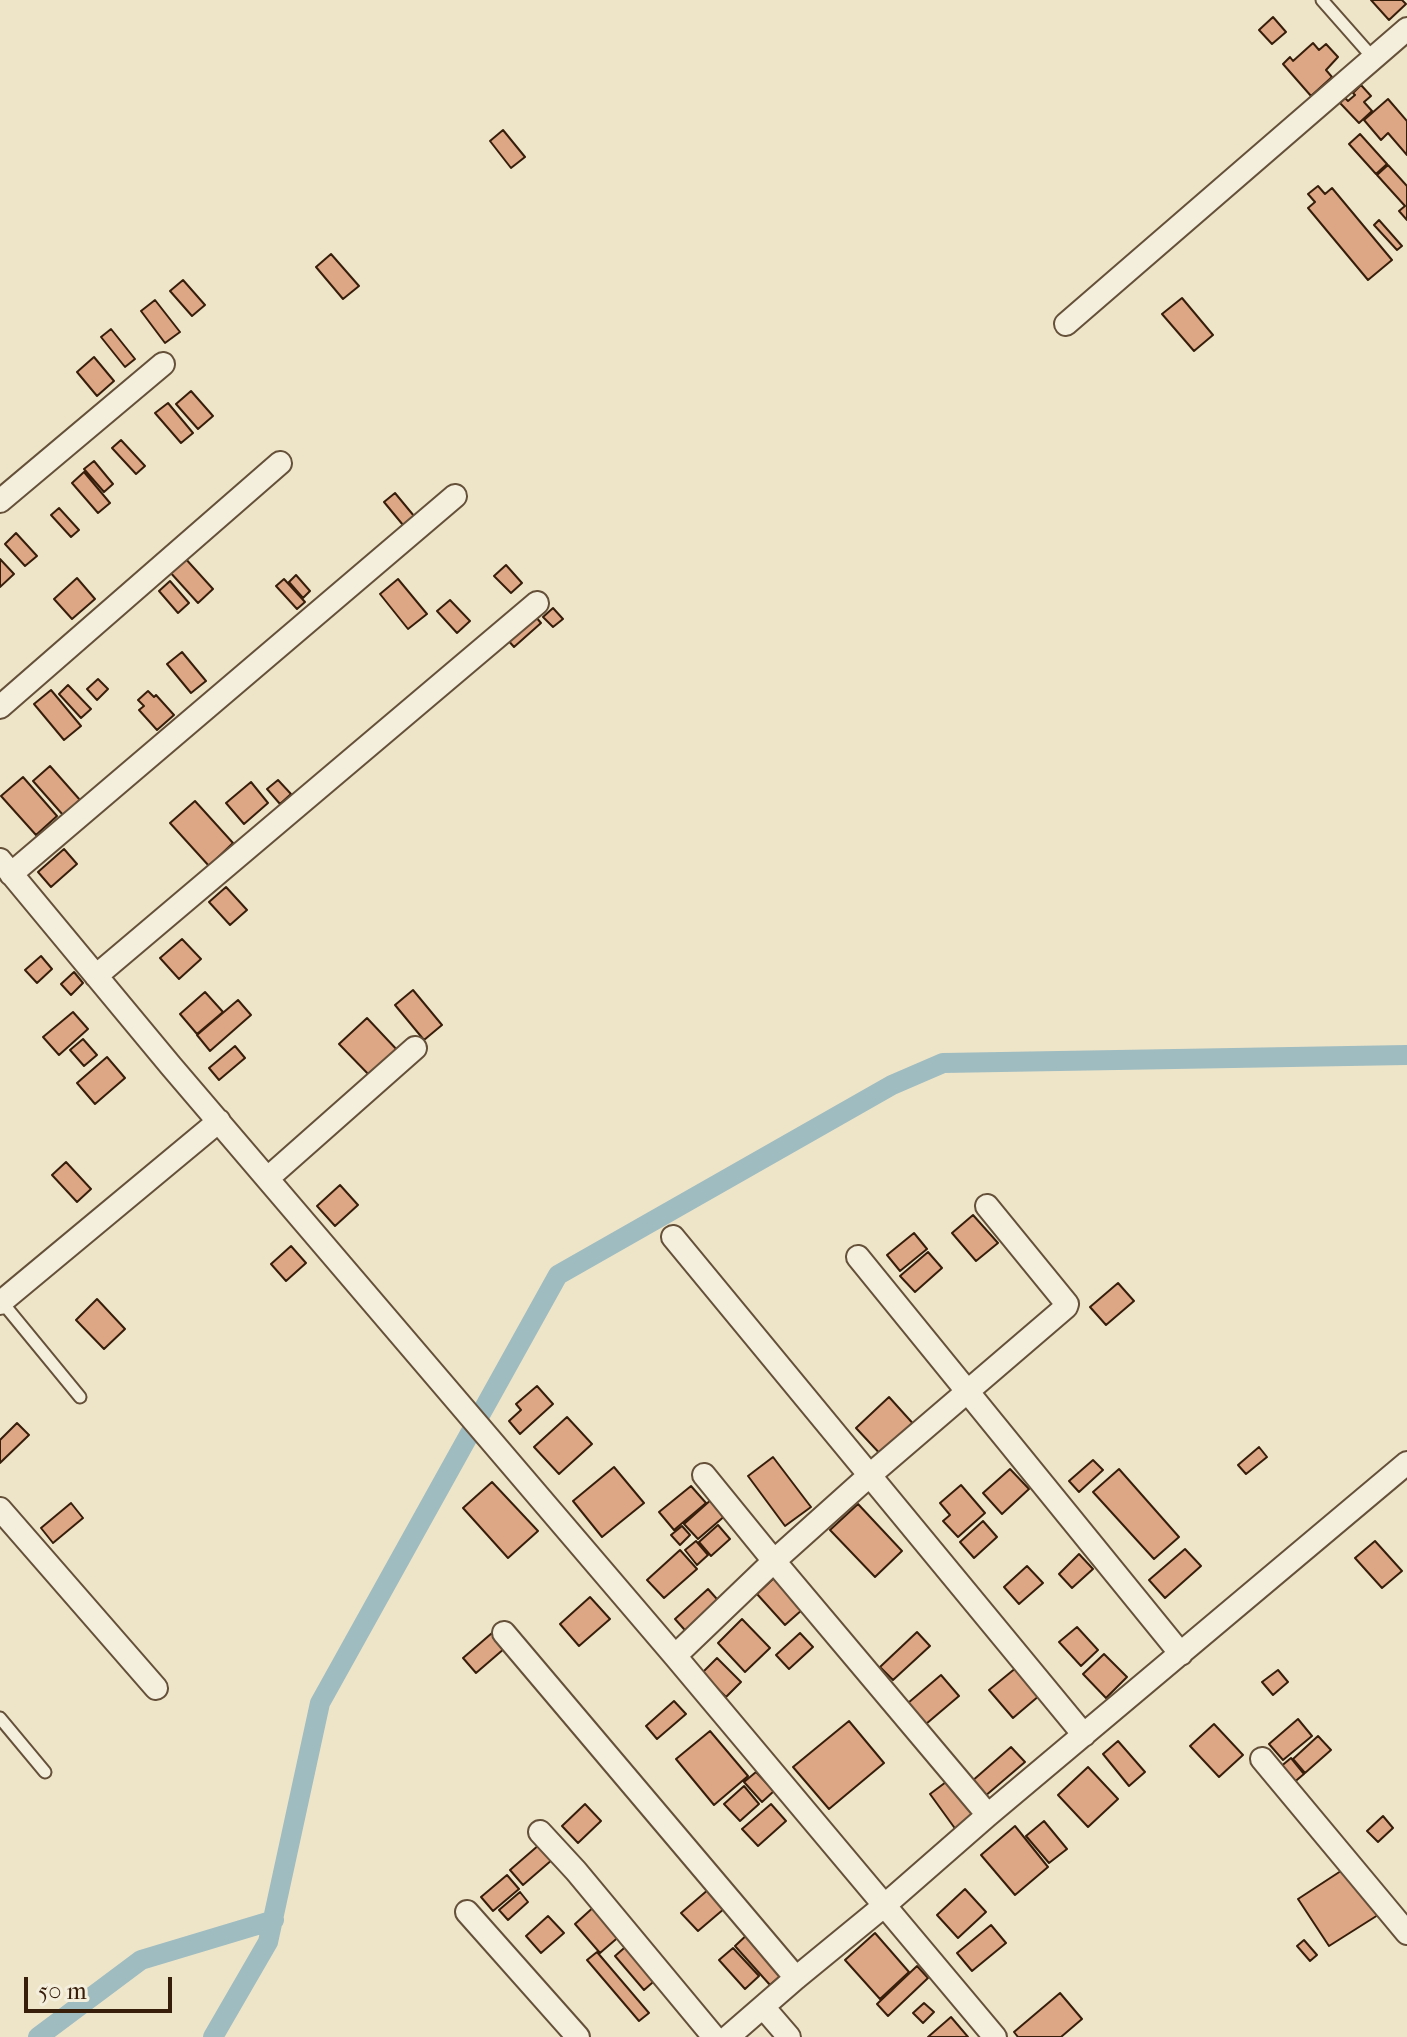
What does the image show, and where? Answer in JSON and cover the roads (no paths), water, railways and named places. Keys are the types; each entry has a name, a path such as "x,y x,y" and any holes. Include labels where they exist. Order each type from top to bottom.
{"street":[{"path":"1066,324 1407,29"},
{"path":"0,501 163,364"},
{"path":"0,707 280,463"},
{"path":"455,496 6,867 995,2037"},
{"path":"96,976 537,603"},
{"path":"268,1178 415,1048"},
{"path":"1,1303 219,1121"},
{"path":"675,1656 870,1475 1066,1307 1067,1304 987,1206"},
{"path":"673,1237 1084,1735"},
{"path":"858,1257 1181,1654"},
{"path":"728,2037 1407,1463"},
{"path":"704,1475 988,1815"},
{"path":"0,1509 156,1688"},
{"path":"504,1633 796,1978"},
{"path":"1262,1759 1407,1933"},
{"path":"540,1832 714,2037"},
{"path":"467,1912 578,2037"},
{"path":"764,2008 789,2037"}],"lane":[{"path":"1322,0 1374,59"},
{"path":"1,1303 80,1397"},
{"path":"0,1718 45,1772"}],"waterway":[{"path":"213,2037 268,1942 320,1703 558,1275 892,1085 943,1063 1407,1055"},
{"path":"38,2037 141,1960 274,1920"}]}
